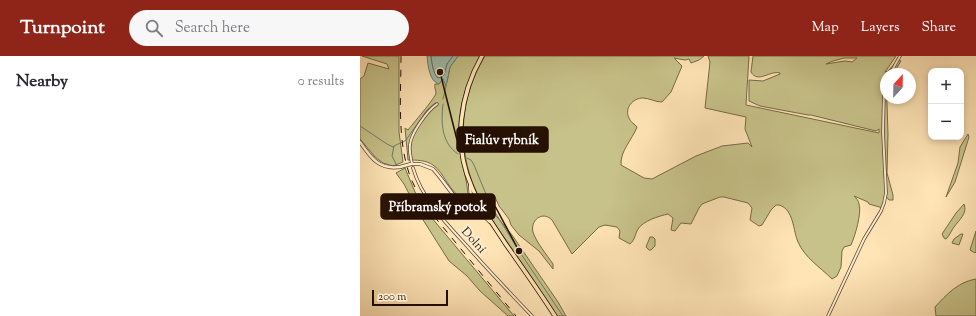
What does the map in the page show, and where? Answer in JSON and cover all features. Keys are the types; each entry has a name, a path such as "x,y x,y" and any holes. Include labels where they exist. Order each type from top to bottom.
{"main road":[{"path":"482,56 468,85 462,113 461,143 469,180 479,203 494,227 555,316"}],"street":[{"path":"893,68 900,56"},
{"path":"412,164 410,145 411,139 424,116 437,104"},
{"path":"828,316 861,245 881,211 884,203 886,193 883,132 884,104"},
{"path":"360,142 376,162 388,167 420,164 433,169 461,205 479,211 494,227"},
{"name":"Dolní","path":"413,168 419,184 436,210 475,255 532,316"},
{"path":"466,203 470,199 471,194 469,180"},
{"path":"456,198 461,202 479,203"},
{"path":"469,208 479,203"}],"shaded area":[{"path":"362,56 399,56 399,132 403,162 393,166 383,163 375,157 360,139 360,79 364,76 368,63 389,69 387,64"},
{"path":"458,56 480,56 465,90 460,114 460,152 468,194 464,199 451,188 441,173 433,165 424,161 408,160 405,128 408,130 435,96 435,84 439,84 443,79 447,82 450,67"},
{"path":"485,56 704,56 691,63 689,59 685,60 674,58 682,66 671,92 662,102 639,98 630,104 628,114 631,122 637,127 624,150 621,165 644,178 652,179 696,156 722,146 748,143 752,147 745,129 746,117 705,108 710,62 708,56 749,56 746,105 879,133 879,129 876,131 811,115 760,106 749,101 749,80 763,81 780,74 772,73 761,77 754,75 751,72 753,56 896,56 888,68 880,68 880,104 887,104 887,173 893,200 889,200 886,196 883,208 869,204 868,202 854,196 860,208 859,219 851,245 844,247 842,251 841,267 837,276 832,279 813,262 801,248 788,211 779,205 776,205 771,210 762,225 759,226 750,220 752,208 748,203 720,197 702,204 691,224 681,223 675,231 671,230 673,218 668,214 660,216 647,221 640,226 630,244 619,238 620,231 617,227 605,225 599,227 572,254 552,220 544,216 535,221 533,224 533,232 539,244 553,264 553,269 539,251 519,235 499,206 495,197 492,197 493,212 512,235 566,316 557,316 488,214 476,191 465,157 463,140 466,105 470,88","holes":["844,58 857,58 852,62 845,61 826,64"]},
{"path":"898,60 901,61 897,68 891,68"},
{"path":"968,134 969,137 955,182 946,197 958,163 960,147"},
{"path":"405,168 415,192 431,217 514,316 508,316 480,291 467,276 449,261 396,173"},
{"path":"964,204 964,213 947,238 944,238 942,234"},
{"path":"976,231 976,252 975,253 970,250"},
{"path":"963,234 959,245 952,243 954,239"},
{"path":"650,237 655,239 655,246 649,250 646,247"},
{"path":"976,279 976,316 936,316 935,307 948,293 964,283"}],"water":[{"path":"427,56 458,56 450,67 446,86 443,79 439,84 433,80"}],"waterway":[{"path":"443,99 446,86"},
{"path":"360,126 393,147 406,140 427,110 435,103"},
{"path":"443,104 443,132 448,144 458,154"},
{"path":"394,146 392,156 397,166"},
{"path":"467,158 471,160 474,165 490,204 519,251 563,316"}],"railway":[{"path":"401,56 401,130 405,159 413,184 433,215 516,316"}],"place":[{"name":"Fialúv rybník","path":"440,72"},
{"name":"Příbramský potok","path":"519,251"}]}
